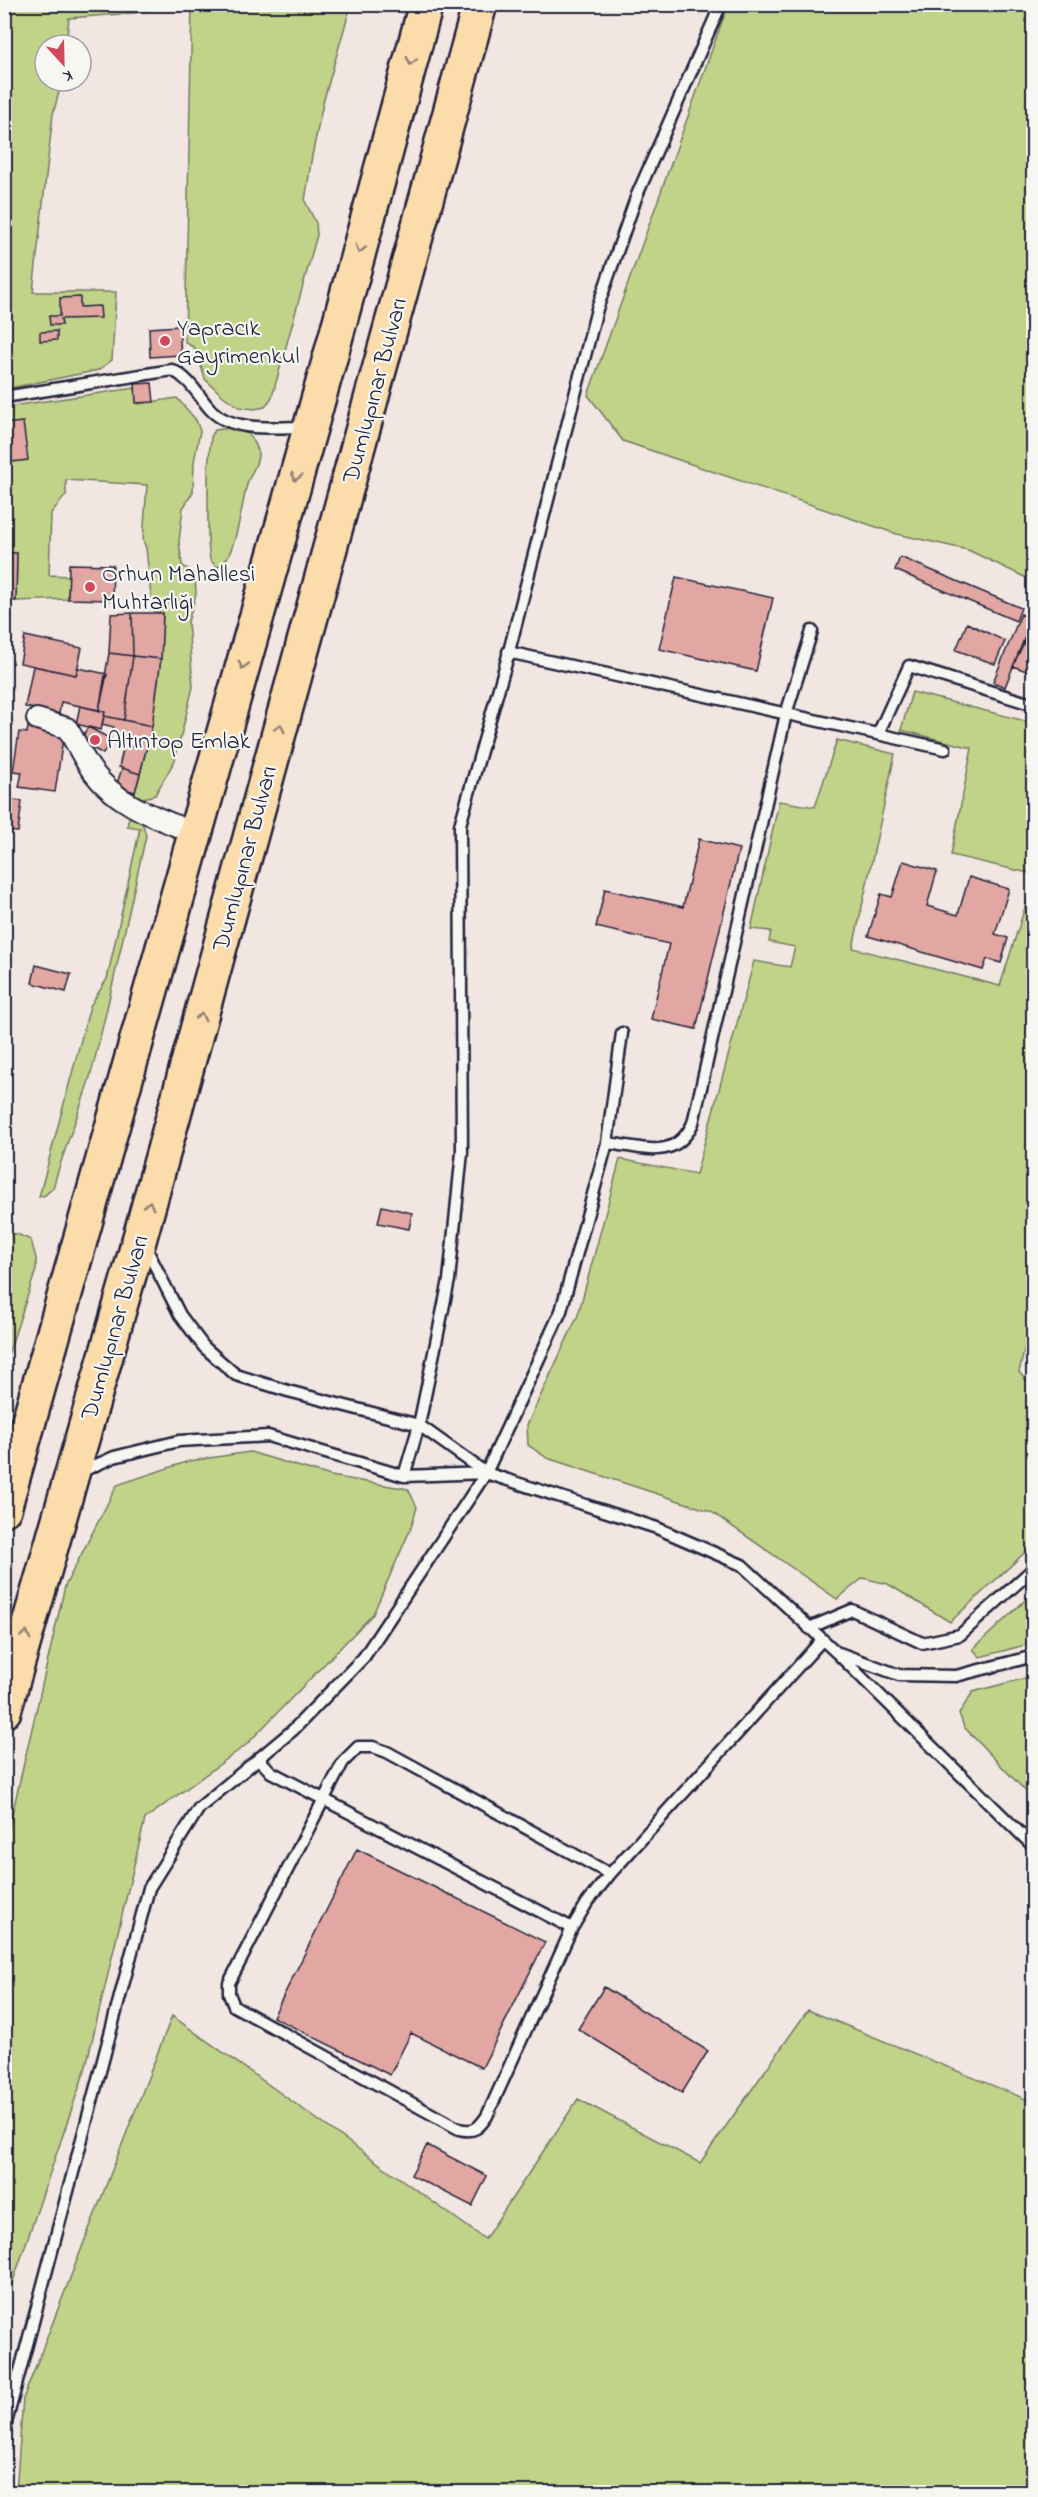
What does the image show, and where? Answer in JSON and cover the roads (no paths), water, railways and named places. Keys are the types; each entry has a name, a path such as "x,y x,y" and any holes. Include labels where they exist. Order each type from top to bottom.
{"highway":[{"name":"Dumlupınar Bulvarı","path":"4,1509 196,834 426,4"},
{"name":"Dumlupınar Bulvarı","path":"4,1711 140,1237 480,4"}],"street":[{"path":"37,719 67,728 92,772 131,807 196,834"}],"lane":[{"path":"404,1476 419,1425 449,1280 462,1152 460,825 508,652 597,309 637,195 721,4"},
{"path":"4,397 172,370 182,375 213,412 226,421 264,426 310,427"},
{"path":"607,1143 663,1150 686,1138 693,1123 786,714 812,631"},
{"path":"508,652 945,749"},
{"path":"879,734 909,666 1034,705"},
{"path":"4,2441 6,2423 149,1888 200,1808 293,1730 364,1657 486,1473 561,1311 607,1143 622,1033"},
{"path":"140,1237 180,1315 204,1347 236,1375 419,1425 486,1473 657,1528 742,1565 836,1652 1034,1847"},
{"path":"70,1476 114,1457 179,1441 268,1436 404,1476 486,1473"},
{"path":"809,1628 852,1610 922,1643 960,1635 1034,1568"},
{"path":"610,1874 373,1746 358,1747 343,1762 229,1983 229,1994 234,2006 459,2129 468,2131 479,2128 487,2116 572,1928 587,1903 610,1874 822,1640"},
{"path":"836,1652 899,1676 956,1676 1034,1656"},
{"path":"259,1759 272,1772 572,1928"}],"place":[{"name":"Yapracık Gayrimenkul","path":"165,341"},
{"name":"Orhun Mahallesi Muhtarlığı","path":"90,587"},
{"name":"Altıntop Emlak","path":"95,740"}]}
